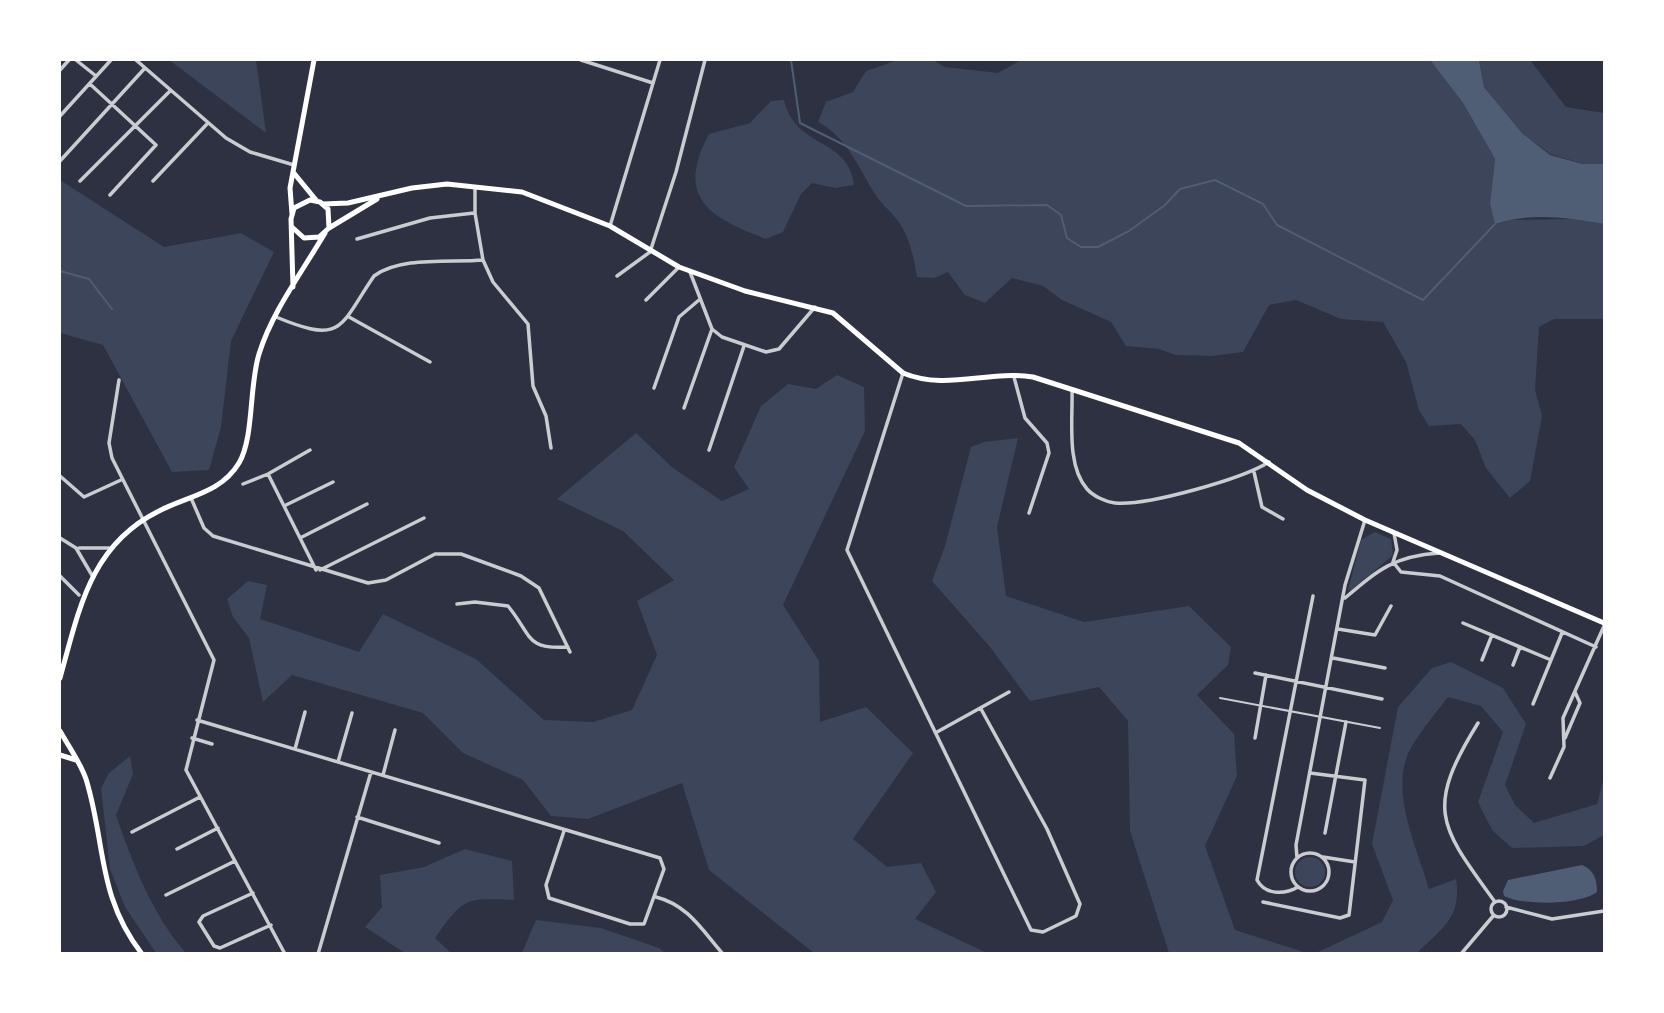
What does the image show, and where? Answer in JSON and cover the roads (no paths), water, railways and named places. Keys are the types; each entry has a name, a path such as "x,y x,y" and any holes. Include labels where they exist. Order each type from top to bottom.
{"main road":[{"path":"293,288 293,228 289,193 314,60"},
{"path":"60,678 93,577 109,548 142,520 217,487 234,470 244,453 252,379 263,342 327,230 330,215 294,168"},
{"path":"323,204 348,203 428,186 475,185 523,192 610,226 650,253 690,272 764,296 815,306 841,318 903,373 940,382 1014,374 1033,377 1229,439 1269,462 1307,490 1365,520 1446,553 1605,625"},
{"path":"293,228 304,238 311,239 385,195"},
{"path":"292,214 304,201 316,200"},
{"path":"60,735 79,762 89,789 111,902 125,930 142,954"},
{"path":"60,755 79,762"}],"street":[{"path":"60,70 69,60"},
{"path":"76,60 96,76"},
{"path":"60,116 111,60"},
{"path":"136,60 207,124 250,152 294,168"},
{"path":"581,60 653,83"},
{"path":"610,226 660,60"},
{"path":"617,276 650,253 676,172 705,61"},
{"path":"60,161 145,68"},
{"path":"90,84 151,139 156,149 110,195"},
{"path":"80,181 170,90"},
{"path":"153,181 207,124"},
{"path":"475,185 475,213 483,260 493,282 528,324 533,386 546,416 551,448"},
{"path":"357,239 430,218 475,213"},
{"path":"276,317 304,328 320,330 341,326 368,285 381,271 404,265 483,260"},
{"path":"646,300 679,267"},
{"path":"690,272 712,329 722,337 766,352 779,349 815,306"},
{"path":"654,388 679,317 699,300"},
{"path":"349,317 430,362"},
{"path":"684,408 712,329"},
{"path":"709,450 744,345"},
{"path":"903,373 847,546 1031,930 1044,932 1076,916 1080,904 1023,784 981,709"},
{"path":"1014,374 1025,418 1047,443 1049,453 1030,513"},
{"path":"119,380 109,443 112,458 121,480 212,651 214,665 192,738 186,770 285,954"},
{"path":"1072,390 1075,463 1088,490 1099,498 1113,503 1135,502 1254,472 1269,462"},
{"path":"243,484 268,474 310,450"},
{"path":"1254,472 1262,507 1283,519"},
{"path":"268,474 317,570"},
{"path":"60,476 84,497 121,480"},
{"path":"284,506 333,482"},
{"path":"191,498 204,528 213,536 359,583 377,582 435,554 454,552 533,582 546,597 569,650 541,648 532,643 508,606 475,602 457,604"},
{"path":"300,538 367,504"},
{"path":"317,570 424,518"},
{"path":"1323,857 1329,872 1323,886 1308,891 1298,887 1291,876 1297,858 1296,845 1343,600 1358,536 1365,520"},
{"path":"1393,532 1397,550 1393,562"},
{"path":"60,538 76,548 93,577"},
{"path":"76,548 109,548"},
{"path":"1343,600 1380,568 1393,562 1416,555 1446,553"},
{"path":"1393,562 1401,572 1440,576 1596,647"},
{"path":"60,576 79,595"},
{"path":"1298,887 1288,892 1275,892 1263,888 1257,880 1312,596"},
{"path":"1338,629 1377,634 1391,606"},
{"path":"1463,623 1551,660"},
{"path":"1564,740 1563,722 1605,625"},
{"path":"1533,704 1562,633"},
{"path":"1482,660 1492,635"},
{"path":"1513,664 1520,648"},
{"path":"1333,658 1385,668"},
{"path":"1255,673 1382,699"},
{"path":"1255,738 1266,675"},
{"path":"936,732 1009,692"},
{"path":"1550,778 1580,703 1575,692"},
{"path":"295,749 304,712"},
{"path":"338,762 352,713"},
{"path":"197,720 660,858 664,869 647,920 638,926 549,898 546,884 564,831"},
{"path":"1325,833 1333,776 1346,722"},
{"path":"1478,723 1451,774 1445,808 1450,837 1456,850 1495,902"},
{"path":"383,775 395,730"},
{"path":"192,738 212,744"},
{"path":"318,954 371,772"},
{"path":"1263,902 1347,918 1365,780 1310,773"},
{"path":"132,832 200,797"},
{"path":"357,817 439,843"},
{"path":"177,849 218,828"},
{"path":"1297,858 1307,853 1356,862"},
{"path":"166,895 235,860"},
{"path":"253,893 200,918 198,922 214,946 224,948 271,925"},
{"path":"656,897 678,904 688,912 723,954"},
{"path":"1495,902 1552,919 1605,911"},
{"path":"1494,915 1491,908 1495,902"},
{"path":"1494,915 1501,916 1506,907"},
{"path":"1461,954 1494,915"}],"lane":[{"path":"1220,698 1380,728"}],"waterway":[{"path":"791,60 800,123 966,206 1047,205 1061,215 1067,238 1081,247 1098,247 1129,231 1165,205 1180,189 1215,180 1263,204 1277,225 1423,300 1495,224"},
{"path":"60,271 89,279 112,309"}]}
